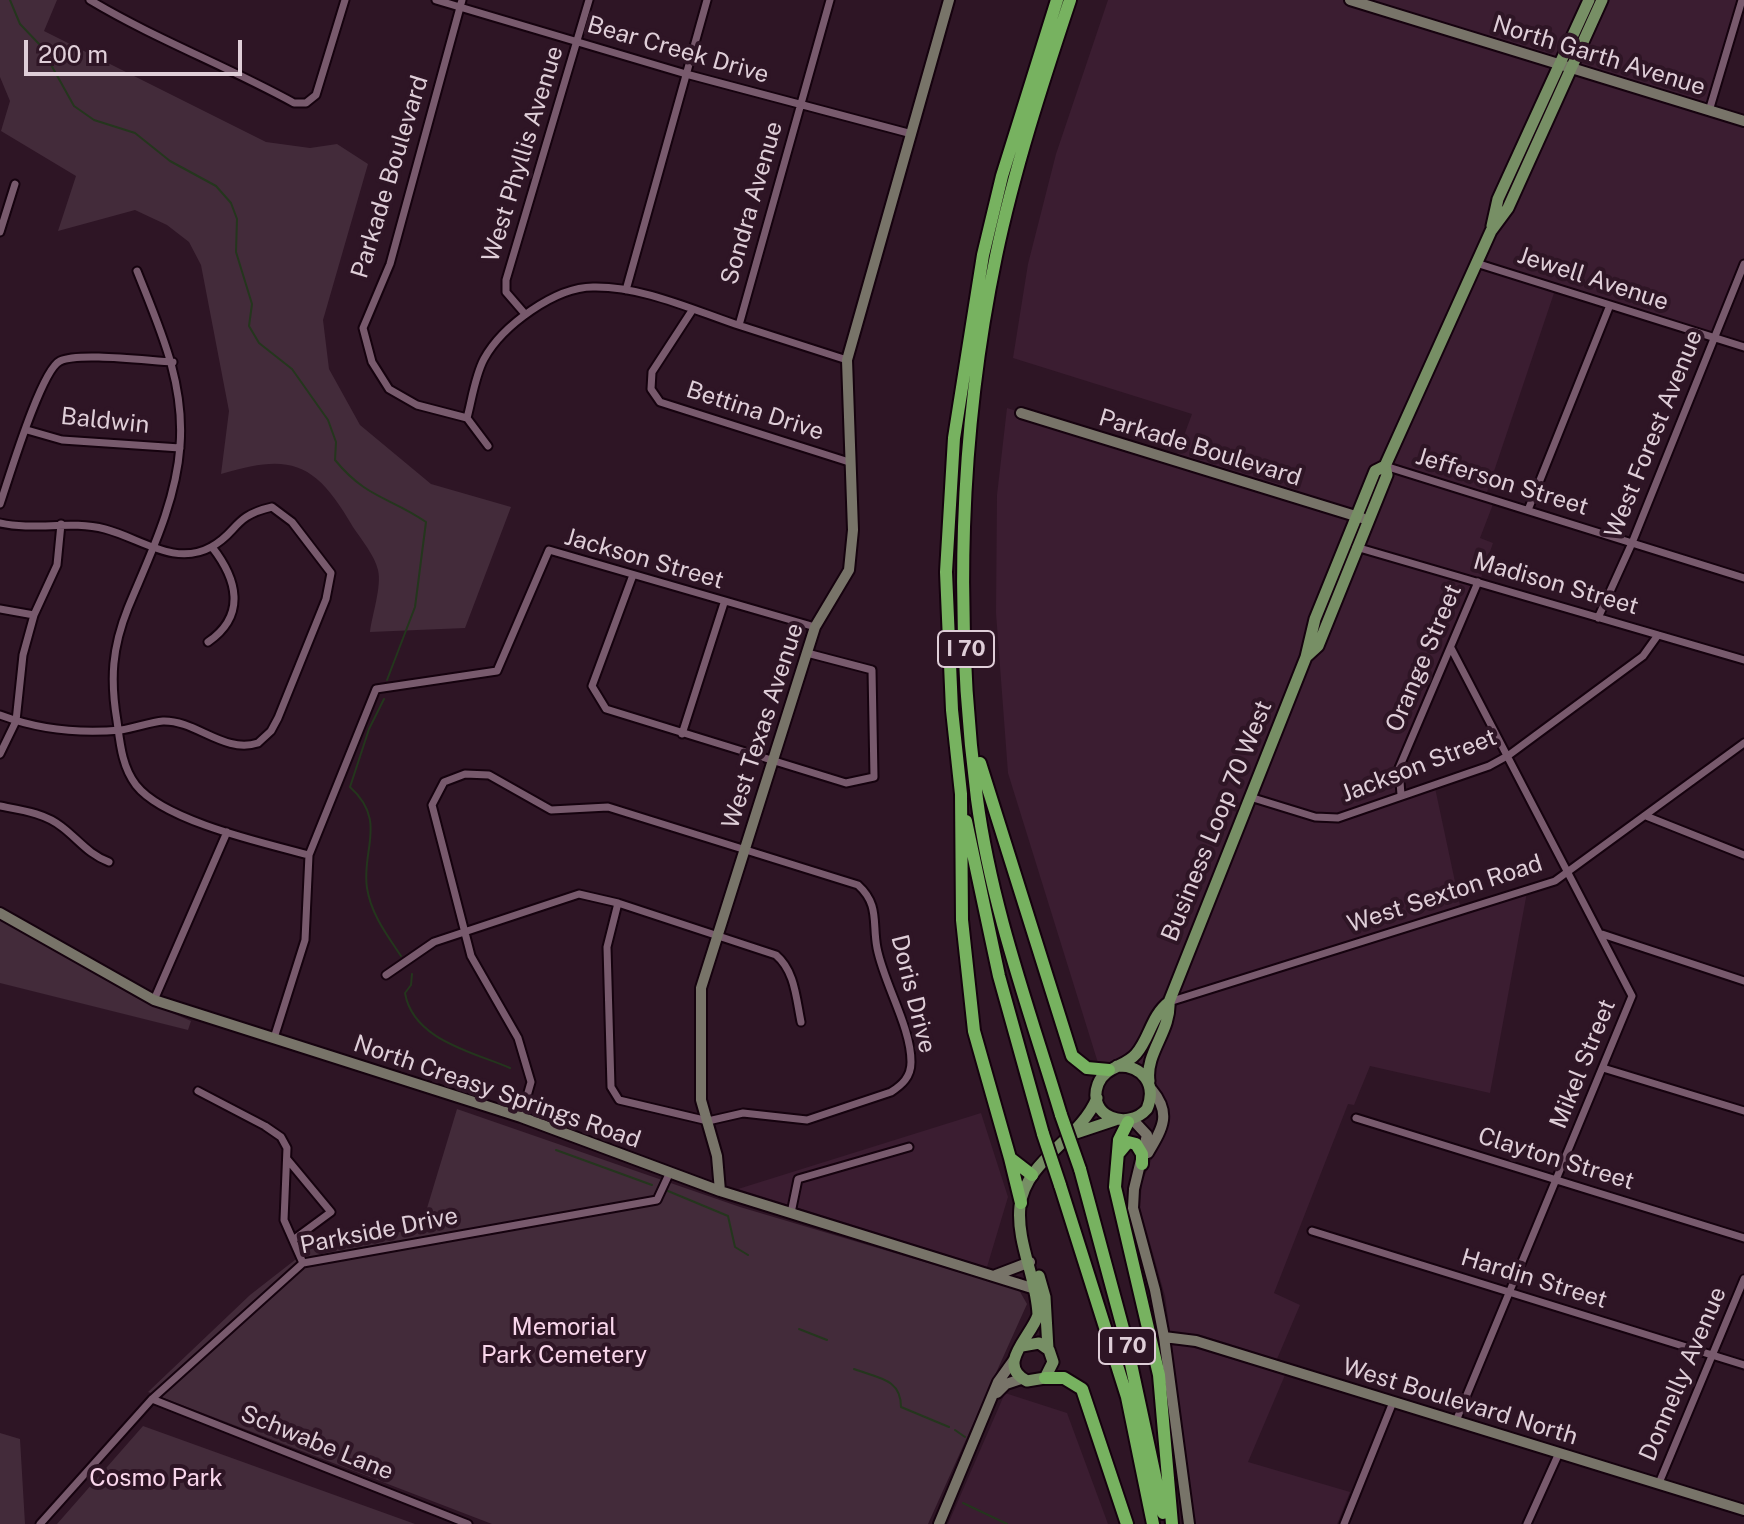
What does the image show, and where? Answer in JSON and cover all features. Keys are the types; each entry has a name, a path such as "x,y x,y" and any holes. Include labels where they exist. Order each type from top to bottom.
{"highway":[{"name":"I 70","path":"1057,0 1002,176 983,255 954,438 946,572 952,710 961,794 999,976 1043,1134 1127,1397 1153,1524"},
{"name":"I 70","path":"1070,0 1016,177 996,255 978,358 963,581 969,713 977,801 1004,928 1080,1169 1125,1336 1157,1473 1165,1524"},
{"path":"969,713 984,778 1016,871 1072,1056 1087,1068 1113,1068"},
{"path":"961,794 962,920 974,1031 1021,1203"},
{"path":"1125,1121 1119,1140 1115,1187 1159,1375 1172,1524"},
{"path":"1117,1157 1122,1146 1128,1142 1136,1144 1143,1161"},
{"path":"1010,1158 1032,1175"},
{"path":"1045,1378 1064,1378 1082,1389 1127,1524"}],"main road":[{"path":"1565,67 1589,0"},
{"path":"1565,67 1602,0"},
{"name":"Business Loop 70 West","path":"1150,1086 1149,1065 1170,1017 1169,1002 1306,657 1315,619 1362,518 1387,475 1385,466 1491,231 1508,208 1565,67"},
{"name":"Business Loop 70 West","path":"1306,657 1318,646 1356,547 1362,518"},
{"name":"Business Loop 70 West","path":"1113,1068 1136,1054 1159,1010 1169,1002"},
{"path":"1030,1262 1037,1270 1045,1297 1045,1342 1053,1362 1045,1378 1033,1382 1021,1379 1013,1361 1038,1315 1022,1228 1021,1203 1032,1175 1076,1133 1091,1114 1098,1084 1113,1068 1136,1068 1150,1086 1147,1109 1125,1121 1076,1133"},
{"path":"1097,1098 1101,1110 1125,1121"},
{"path":"1022,1346 1039,1343 1049,1350"}],"street":[{"path":"90,0 144,32 200,54 294,103 306,103 316,95 345,0"},
{"name":"Bear Creek Drive","path":"436,0 686,74 912,134"},
{"name":"Parkade Boulevard","path":"462,0 390,264 363,328 372,362 389,389 417,405 467,418"},
{"name":"West Phyllis Avenue","path":"525,314 506,292 506,280 589,0"},
{"path":"626,290 707,0"},
{"name":"Sondra Avenue","path":"739,325 830,0"},
{"name":"West Texas Avenue","path":"720,1191 719,1167 700,1086 701,988 815,627 845,578 853,551 847,360 949,0"},
{"name":"North Garth Avenue","path":"1350,0 1744,121"},
{"path":"1709,111 1742,0"},
{"path":"0,232 15,184"},
{"name":"Jewell Avenue","path":"1476,263 1744,347"},
{"name":"West Forest Avenue","path":"1598,618 1632,543 1744,264"},
{"path":"137,271 173,362 180,407 180,448 170,496 114,646 111,674 125,765 136,785 154,802 227,832 309,855"},
{"path":"488,446 467,418 484,359 525,314 562,292 592,286 626,290 847,360"},
{"path":"1528,510 1610,305"},
{"name":"Bettina Drive","path":"693,309 652,372 651,389 660,402 849,462"},
{"path":"0,504 48,372 61,360 173,362"},
{"name":"Parkade Boulevard","path":"1021,413 1362,518"},
{"name":"Baldwin","path":"27,430 62,440 180,448"},
{"name":"Jefferson Street","path":"1385,466 1744,578"},
{"path":"0,523 23,528 61,524 104,529 178,556 212,547 249,512 272,507 292,522 331,573 331,585 271,731 251,746 230,743 164,721 118,730 56,731 0,715"},
{"path":"0,754 16,721 23,655 34,615 57,565 61,524"},
{"path":"208,642 218,635 235,593 230,571 212,547"},
{"name":"Madison Street","path":"1356,547 1744,660"},
{"name":"Jackson Street","path":"274,1038 305,940 309,855 376,689 497,671 549,550 815,627"},
{"path":"633,575 592,686 606,709 682,734 774,758 846,783 874,777 872,670 807,653"},
{"name":"Orange Street","path":"1401,795 1399,768 1478,582"},
{"path":"682,734 724,603"},
{"path":"0,609 34,615"},
{"name":"Jackson Street","path":"1250,797 1315,817 1338,818 1489,766 1509,755 1643,656 1658,635"},
{"name":"Mikel Street","path":"1451,648 1632,996 1456,1421"},
{"name":"West Sexton Road","path":"1169,1002 1555,881 1744,743"},
{"name":"Doris Drive","path":"521,1117 531,1082 518,1038 471,956 432,805 444,782 465,774 489,775 551,810 608,807 745,848 858,885 870,896 874,906 877,947 911,1060 910,1073 903,1085 891,1092 807,1120 743,1113 708,1121"},
{"path":"0,806 44,817 61,826 91,855 109,862"},
{"path":"1646,816 1744,855"},
{"path":"154,1000 227,832"},
{"path":"386,975 434,942 579,894 618,903 776,955 787,964 801,1022"},
{"path":"618,903 607,947 611,1087 619,1100 708,1121"},
{"name":"North Creasy Springs Road","path":"0,913 154,1000 521,1117 720,1191 1035,1289"},
{"path":"1602,934 1744,981"},
{"path":"1603,1068 1744,1111"},
{"path":"1143,1161 1165,1119 1164,1109 1150,1086"},
{"path":"198,1091 281,1137 287,1148 284,1220 303,1263"},
{"name":"Clayton Street","path":"1356,1118 1744,1238"},
{"path":"1125,1121 1147,1135 1134,1189 1133,1208 1164,1337 1189,1524"},
{"path":"791,1213 798,1179 909,1147"},
{"path":"287,1159 331,1212 293,1240"},
{"name":"Parkside Drive","path":"40,1524 152,1399 303,1263 657,1200 670,1172"},
{"name":"Hardin Street","path":"1312,1231 1744,1365"},
{"path":"996,1275 1030,1262"},
{"name":"Donnelly Avenue","path":"1659,1483 1744,1279"},
{"name":"West Boulevard North","path":"1164,1337 1196,1341 1744,1510"},
{"path":"939,1524 998,1382 1013,1361"},
{"path":"993,1397 1006,1384 1021,1379"},
{"name":"Schwabe Lane","path":"152,1399 468,1524"},
{"path":"1344,1524 1393,1402"},
{"path":"1527,1524 1559,1453"}],"shaded area":[{"path":"1108,0 1744,0 1710,110 1744,121 1744,260 1713,336 1554,293 1486,495 1495,499 1480,538 1493,543 1481,578 1399,768 1401,794 1434,783 1461,910 1527,892 1490,1093 1370,1066 1354,1105 1348,1104 1274,1293 1300,1305 1277,1359 1201,1335 1170,1332 1165,1296 1140,1208 1142,1182 1162,1135 1166,1107 1126,1064 1098,1063 1008,773 996,613 997,495 1007,408 1175,460 1192,414 1013,358 1028,264 1056,154"},
{"path":"981,1113 1008,1197 987,1267 738,1189"},
{"path":"1171,1345 1188,1346 1285,1375 1248,1462 1350,1492 1337,1524 1194,1524"},
{"path":"1005,1393 1067,1413 1108,1524 948,1524"}],"green space":[{"path":"0,0 57,0 44,31 266,142 310,148 337,144 368,164 323,320 329,369 360,425 431,484 511,507 465,628 370,632 379,584 376,565 327,489 314,476 284,464 246,467 221,474 229,411 201,265 189,242 167,225 135,210 58,231 76,176 1,131 10,101 0,77"},
{"path":"0,919 137,998 191,1021 188,1030 0,983"},
{"name":"Memorial Park Cemetery","path":"457,1109 740,1207 1019,1290 1027,1304 928,1524 492,1524 148,1392 250,1295 309,1249 421,1228"},
{"name":"Cosmo Park","path":"143,1426 415,1524 57,1524"},
{"name":"Cosmo Park","path":"0,1433 20,1439 25,1524 0,1524"}],"waterway":[{"path":"10,0 20,24 40,45 74,106 94,120 135,133 170,161 216,186 231,203 237,219 236,252 252,304 249,326 259,343 292,369 328,420 336,442 335,460 347,473 368,490 426,522 415,607 387,680"},
{"path":"384,699 369,729 350,787 368,812 370,836 366,874 369,898 380,924 401,956"},
{"path":"412,974 411,985 405,993 410,1009 420,1022 447,1042 510,1068"},
{"path":"556,1150 652,1185"},
{"path":"668,1191 728,1216 735,1247 748,1255"},
{"path":"799,1329 827,1340"},
{"path":"854,1369 886,1380 897,1390 901,1407 949,1427"},
{"path":"955,1430 965,1437"},
{"path":"963,1503 1007,1524"}]}
